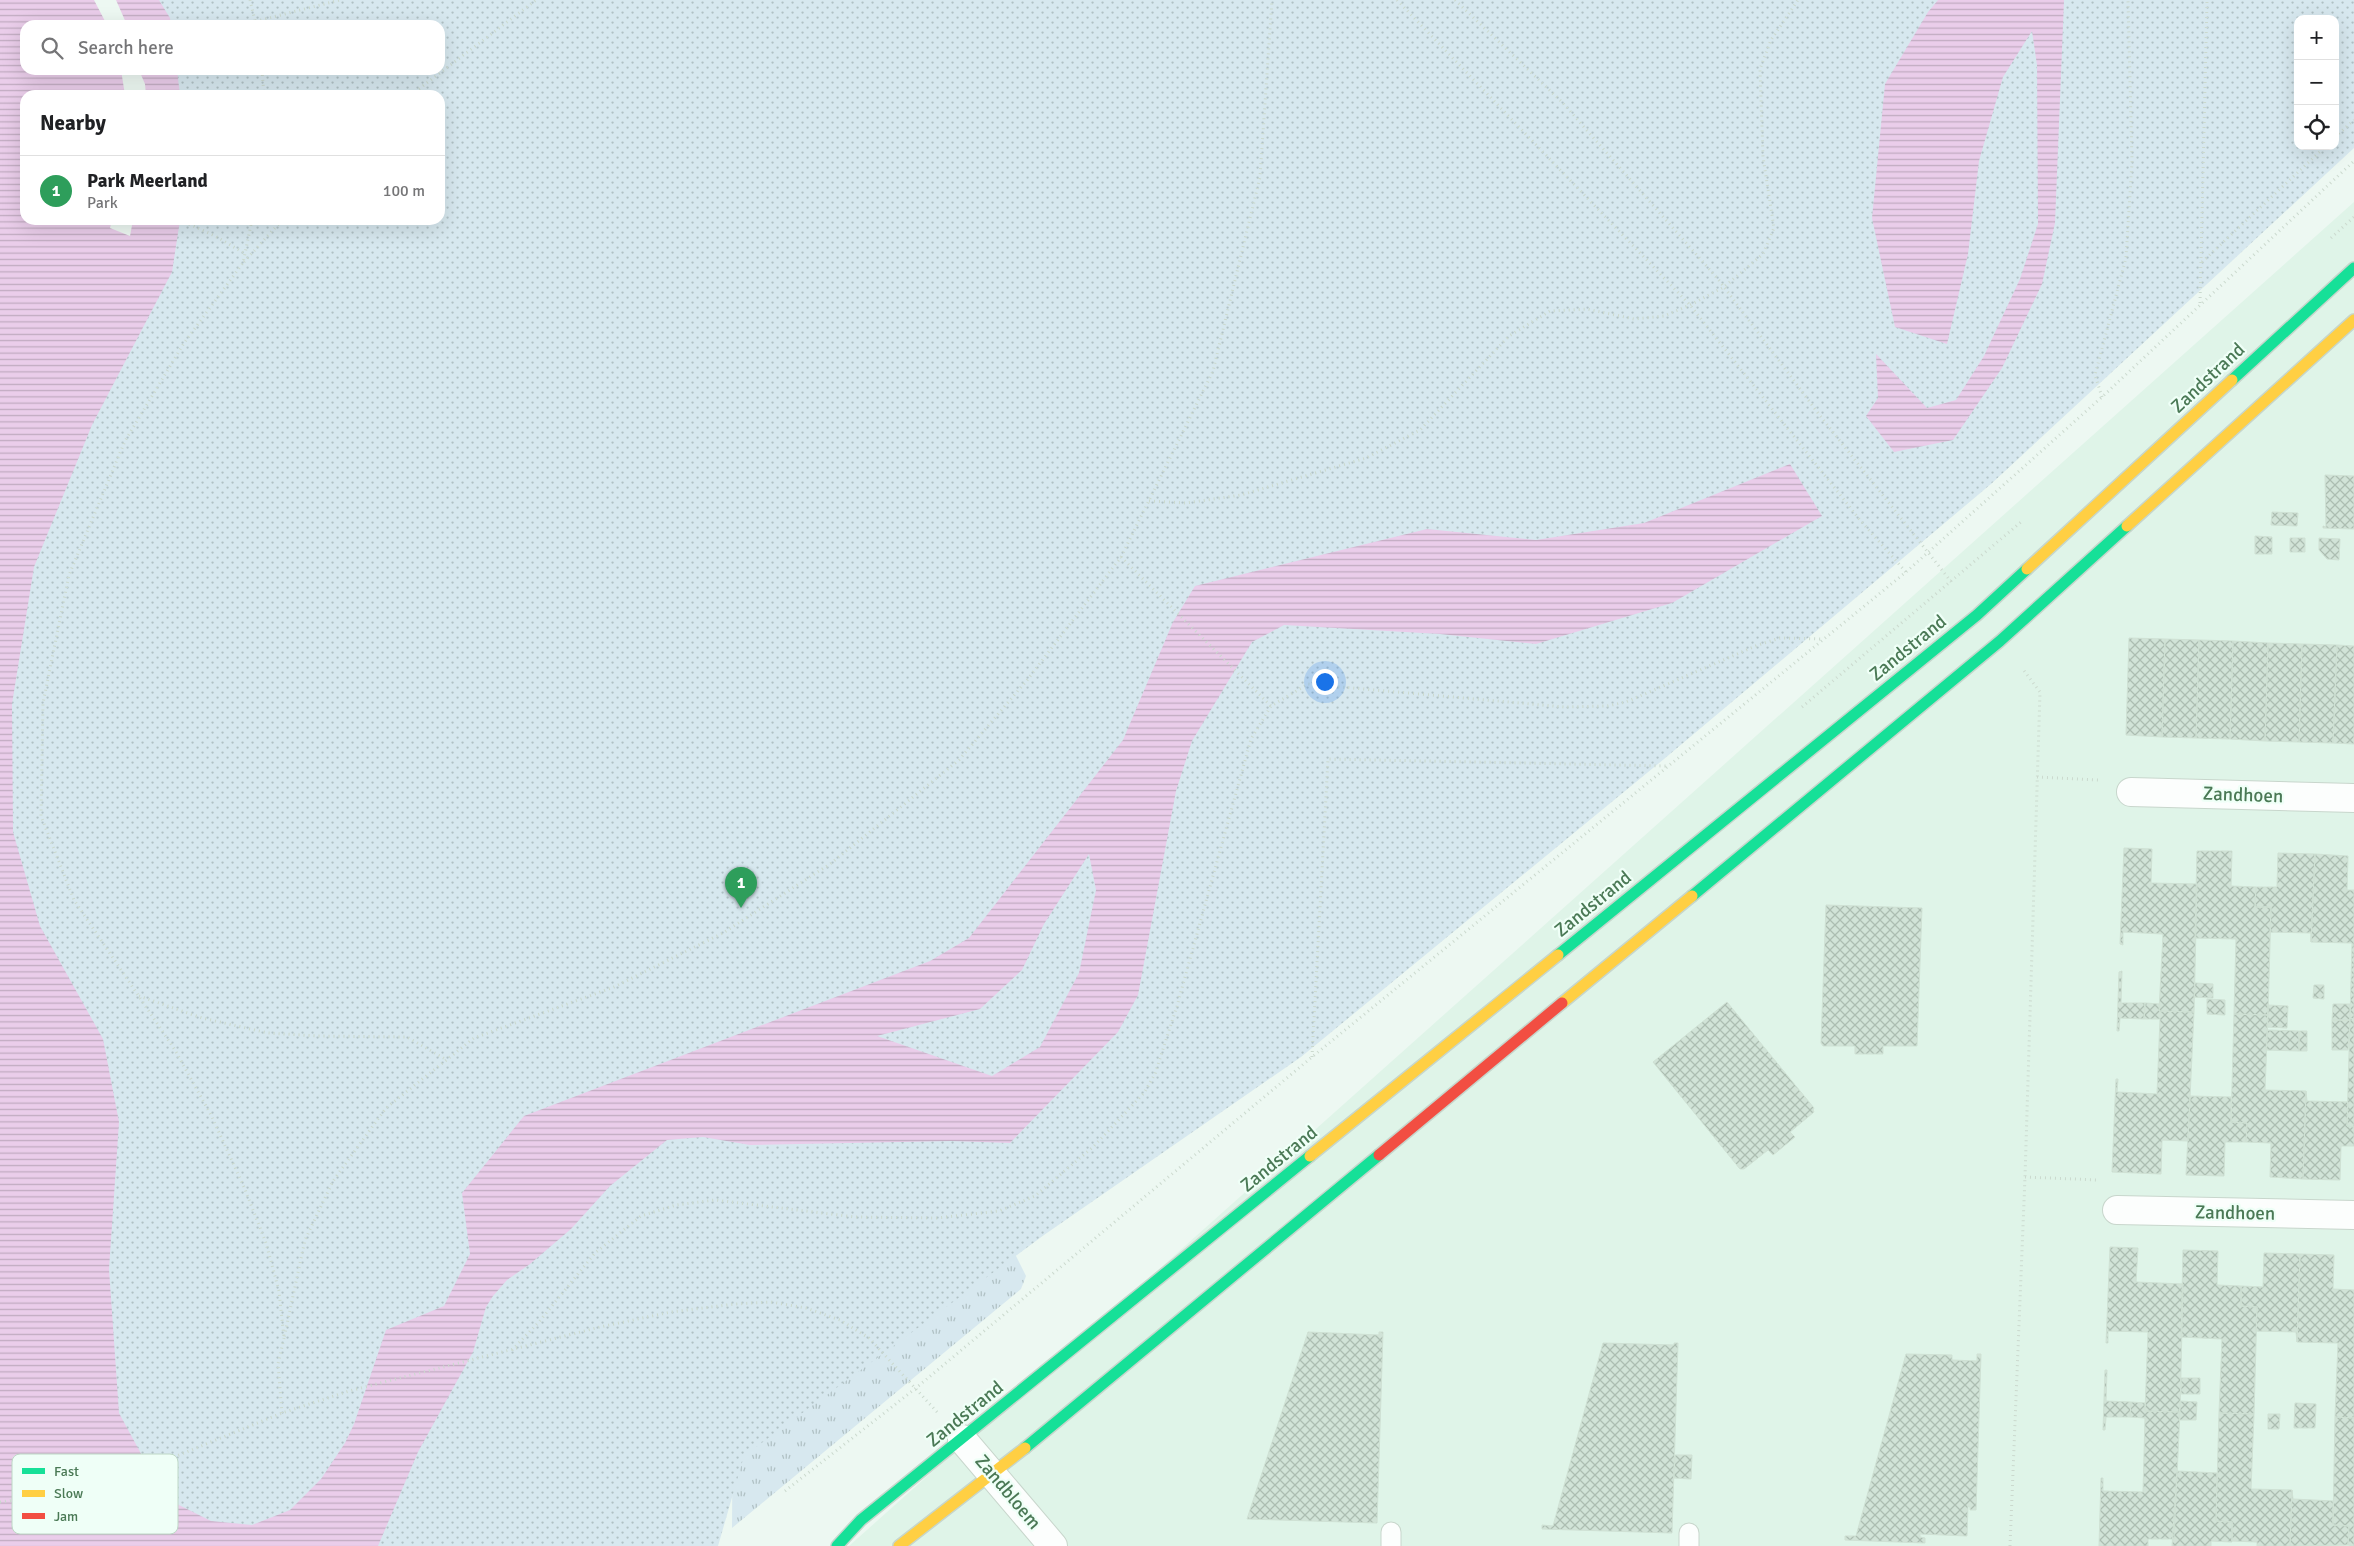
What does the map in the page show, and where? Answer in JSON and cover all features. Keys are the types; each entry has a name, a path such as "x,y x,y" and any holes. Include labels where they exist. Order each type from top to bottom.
{"street":[{"name":"Zandstrand","path":"837,1546 861,1520 1977,614 2354,268"},
{"path":"900,1546 993,1474 2000,641 2354,320"},
{"name":"Zandhoen","path":"2131,792 2354,798"},
{"name":"Zandhoen","path":"2117,1210 2354,1216"},
{"name":"Zandbloem","path":"962,1439 1053,1546"}],"path":[{"path":"250,0 255,20"},
{"path":"267,20 340,0"},
{"path":"446,66 536,0"},
{"path":"282,1413 278,1364 305,1240 333,1181 386,1108 474,1038 614,987 724,933 830,864 958,760 1028,679 1121,557 1213,371 1260,177 1272,0"},
{"path":"1397,0 1690,305 1860,520 1906,572"},
{"path":"1455,0 1562,102 1724,287 1821,417 1977,614"},
{"path":"1149,501 1186,503 1241,495 1366,458 1420,430 1509,336 1550,311 1587,309 1634,319 1664,316 1724,287 1763,254 1774,228 1763,157 1760,69 1771,40 1798,0"},
{"path":"2102,398 2095,375 2126,258 2132,162 2128,0"},
{"path":"2200,304 2207,0"},
{"path":"262,75 264,90"},
{"path":"417,90 435,75"},
{"path":"2339,134 2354,120"},
{"path":"2201,262 2322,150"},
{"path":"785,1491 916,1388 1312,1057 1821,639 1906,572 2102,398 2354,161"},
{"path":"191,225 215,236 244,253"},
{"path":"242,263 251,225"},
{"path":"277,225 242,263 184,343 125,441 69,575 43,703 41,816 74,900 175,1050 207,1107 244,1187 266,1243 279,1290 284,1338"},
{"path":"1121,557 1271,706"},
{"path":"512,1350 539,1322 596,1253 641,1216 676,1205 715,1200 855,1217 937,1218 999,1211 1035,1196 1093,1146 1144,1093 1155,1074 1177,1006 1251,739 1271,706 1308,684 1564,707 1607,706 1626,702 1758,645 1780,638 1821,639"},
{"path":"2000,641 2040,692 2025,1177 2010,1546"},
{"path":"1312,1057 1328,759 1667,766"},
{"path":"2037,777 2130,781 2131,792"},
{"path":"138,996 202,1018 268,1033 316,1036 407,1037 447,1060"},
{"path":"2025,1177 2118,1180 2117,1210"},
{"path":"178,1455 282,1413 349,1391 671,1312 772,1302 806,1308 840,1320 869,1338 916,1388"}],"shaded area":[{"path":"0,0 159,0 170,20 20,20 20,75 178,75 179,90 20,90 20,225 179,225 172,272 92,425 34,567 12,704 13,832 40,926 103,1039 119,1122 109,1269 119,1413 141,1454 12,1454 12,1534 178,1534 178,1504 211,1521 252,1525 290,1510 321,1479 345,1443 354,1424 386,1330 444,1306 470,1254 462,1193 524,1116 930,961 969,938 1123,740 1173,622 1195,586 1427,529 1536,540 1644,523 1790,464 1822,516 1672,603 1536,644 1440,634 1284,625 1252,642 1192,741 1176,791 1138,995 1118,1032 1010,1143 951,1141 750,1145 703,1137 667,1140 610,1186 571,1229 530,1264 507,1280 493,1296 486,1307 473,1352 418,1452 378,1546 0,1546","holes":["1089,854 1096,890 1079,973 1040,1047 992,1076 877,1036 980,1009 1022,970 1044,924"]},
{"path":"1938,0 2064,0 2055,223 2042,284 2002,368 1953,440 1894,452 1866,416 1878,398 1876,354 1927,408 1956,400 1984,356 2020,279 2038,224 2037,65 2032,31 2003,77 1979,161 1968,254 1947,344 1895,327 1872,218 1885,84 1928,12"},
{"path":"2354,202 2354,1546 849,1546"}],"green space":[{"path":"0,0 2354,0 2354,148 1991,484 1664,759 1301,1057 1044,1235 744,1456 718,1546 37,1546 35,1534 178,1534 178,1454 21,1454 0,1328"},
{"path":"996,1216 1026,1276 1021,1289 732,1528 733,1377"}],"pier":[{"path":"94,0 116,0 125,20 104,20"},
{"path":"122,75 141,75 146,90 124,90"},
{"path":"111,225 132,225 130,236 110,228"}],"building":[{"path":"2325,475 2354,476 2354,529 2323,528 2323,526 2326,527"},
{"path":"2272,512 2298,513 2297,526 2271,525"},
{"path":"2255,536 2272,537 2272,554 2255,554"},
{"path":"2290,538 2305,538 2305,552 2290,552"},
{"path":"2319,538 2340,539 2339,560 2327,559 2319,550"},
{"path":"2129,638 2165,639 2162,737 2126,735"},
{"path":"2165,639 2199,640 2196,738 2162,737"},
{"path":"2199,640 2233,641 2230,739 2196,738"},
{"path":"2233,641 2268,643 2265,741 2230,739"},
{"path":"2268,643 2302,644 2299,742 2265,741"},
{"path":"2302,644 2337,645 2333,743 2299,742"},
{"path":"2337,645 2354,646 2354,744 2333,743"},
{"path":"2124,848 2152,849 2151,883 2197,884 2194,1012 2159,1011 2163,934 2123,932 2123,945 2120,944"},
{"path":"2197,851 2232,851 2231,886 2256,887 2255,907 2271,907 2268,1015 2234,1014 2236,939 2195,938"},
{"path":"2278,853 2315,854 2311,942 2311,933 2270,932 2271,907 2255,907 2256,887 2277,887"},
{"path":"2315,854 2348,856 2347,890 2354,890 2354,1019 2350,1018 2352,943 2311,942"},
{"path":"1826,905 1922,908 1917,1046 1883,1046 1883,1054 1855,1054 1855,1046 1823,1046 1821,1043"},
{"path":"2122,971 2121,1003 2145,1003 2144,1019 2120,1018 2119,1031 2117,1031 2119,972"},
{"path":"2195,983 2213,984 2213,998 2194,997"},
{"path":"2314,985 2324,985 2324,999 2313,998"},
{"path":"2207,999 2225,1000 2225,1015 2207,1014"},
{"path":"1727,1002 1814,1108 1814,1112 1790,1132 1795,1137 1773,1155 1768,1150 1744,1169 1740,1169 1653,1062"},
{"path":"2145,1003 2160,1004 2159,1011 2194,1012 2188,1141 2162,1140 2161,1174 2112,1172 2116,1079 2118,1079 2117,1092 2157,1094 2160,1019 2144,1019"},
{"path":"2333,1004 2350,1004 2350,1020 2332,1020"},
{"path":"2268,1005 2288,1006 2287,1028 2267,1027"},
{"path":"2234,1014 2268,1015 2265,1090 2306,1091 2303,1179 2270,1177 2271,1143 2246,1142 2247,1123 2231,1122"},
{"path":"2350,1018 2354,1019 2354,1127 2347,1126"},
{"path":"2332,1020 2350,1020 2348,1050 2332,1050"},
{"path":"2267,1030 2299,1031 2299,1051 2266,1050"},
{"path":"2299,1031 2307,1031 2307,1051 2299,1051"},
{"path":"2306,1091 2307,1101 2348,1102 2347,1126 2354,1127 2354,1146 2341,1146 2340,1180 2303,1179"},
{"path":"2190,1096 2231,1097 2231,1122 2247,1123 2246,1142 2225,1142 2224,1176 2186,1175"},
{"path":"2110,1247 2138,1248 2136,1282 2183,1284 2180,1412 2145,1411 2148,1332 2108,1331 2108,1343 2106,1343"},
{"path":"2183,1250 2218,1251 2217,1285 2241,1286 2241,1306 2257,1307 2254,1414 2219,1413 2222,1339 2181,1337"},
{"path":"2264,1253 2300,1254 2297,1342 2296,1332 2256,1331 2257,1307 2241,1306 2241,1286 2263,1287"},
{"path":"2300,1254 2334,1255 2333,1289 2354,1290 2354,1418 2335,1417 2338,1343 2297,1342"},
{"path":"1308,1332 1379,1335 1379,1332 1383,1332 1377,1523 1247,1519"},
{"path":"1603,1343 1674,1345 1674,1343 1678,1343 1672,1533 1542,1529 1542,1525 1553,1526"},
{"path":"1906,1354 1952,1355 1952,1360 1977,1361 1977,1354 1981,1354 1976,1510 1970,1510 1968,1506 1967,1536 1920,1534 1920,1537 1925,1538 1925,1543 1845,1540 1845,1536 1856,1536"},
{"path":"2105,1370 2107,1370 2106,1401 2131,1402 2130,1417 2106,1417 2105,1430 2103,1430"},
{"path":"2181,1378 2200,1378 2200,1394 2181,1394"},
{"path":"2180,1401 2197,1402 2196,1420 2179,1420"},
{"path":"2131,1402 2145,1403 2145,1411 2180,1412 2174,1539 2148,1539 2148,1546 2099,1546 2101,1478 2103,1478 2103,1491 2143,1492 2145,1418 2130,1417"},
{"path":"2295,1403 2316,1404 2315,1428 2294,1428"},
{"path":"2219,1413 2254,1414 2251,1489 2292,1490 2290,1546 2257,1546 2257,1542 2232,1541 2232,1522 2216,1521"},
{"path":"2268,1414 2280,1414 2279,1429 2268,1429"},
{"path":"2335,1417 2354,1418 2354,1546 2348,1545 2349,1526 2333,1525"},
{"path":"1675,1455 1692,1455 1691,1479 1674,1478"},
{"path":"2177,1471 2217,1473 2216,1521 2232,1522 2232,1542 2211,1541 2211,1546 2172,1546"},
{"path":"2292,1490 2293,1499 2333,1501 2333,1525 2349,1526 2348,1545 2290,1546"}],"traffic: fast":[{"path":"2232,380 2354,268"},
{"path":"1692,896 2000,641 2127,526"},
{"path":"1558,955 1977,615 2027,569"},
{"path":"1025,1448 1379,1155"},
{"path":"837,1546 861,1520 1310,1156"}],"traffic: slow":[{"path":"2127,526 2354,320"},
{"path":"2027,569 2232,380"},
{"path":"1562,1003 1692,896"},
{"path":"1310,1156 1558,955"},
{"path":"899,1546 1025,1448"}],"traffic: jam":[{"path":"1379,1155 1562,1003"}],"place":[{"name":"Park Meerland","path":"741,908"}]}
